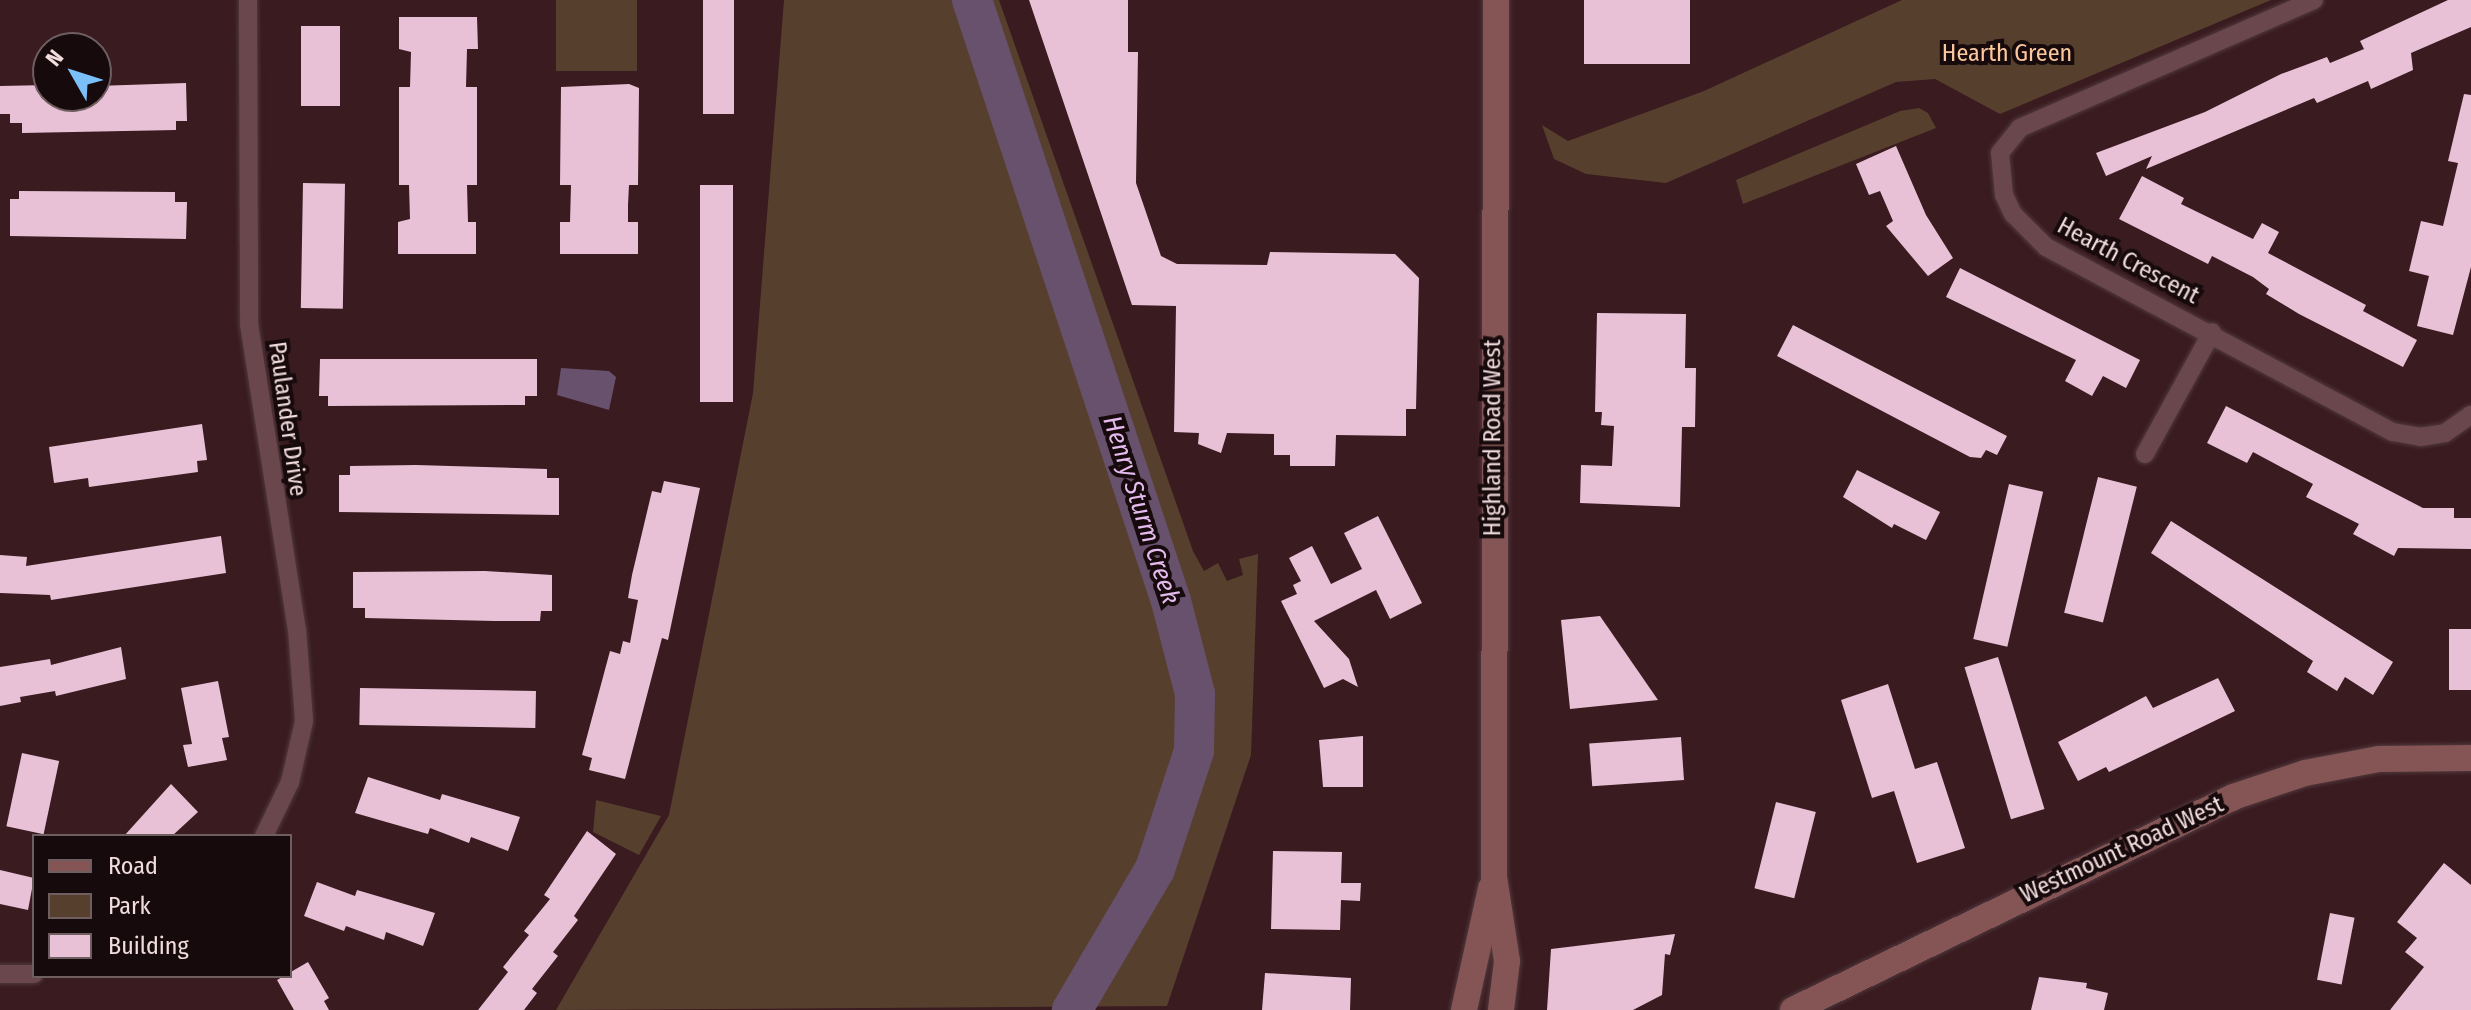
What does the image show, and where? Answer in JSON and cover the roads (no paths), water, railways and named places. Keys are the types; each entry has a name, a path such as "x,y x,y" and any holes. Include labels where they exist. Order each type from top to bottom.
{"main road":[{"name":"Highland Road West","path":"1496,0 1494,877 1507,961 1501,1010"},
{"name":"Westmount Road West","path":"1793,1010 1832,1002 2233,797 2305,773 2379,759 2471,758"},
{"name":"Highland Road West","path":"1464,1010 1494,877"}],"street":[{"name":"Paulander Drive","path":"248,0 249,324 297,629 304,721 290,782 265,834"},
{"name":"Hearth Crescent","path":"2314,0 2020,128 2000,153 2004,195 2029,234 2393,432 2420,437 2445,433 2471,415"},
{"path":"2145,454 2212,332"},
{"path":"0,974 32,974"}],"waterway":[{"name":"Henry Sturm Creek","path":"972,0 1171,601 1195,694 1194,751 1155,869 1072,1010"}],"park label":[{"name":"Hearth Green","path":"2007,54"}]}
